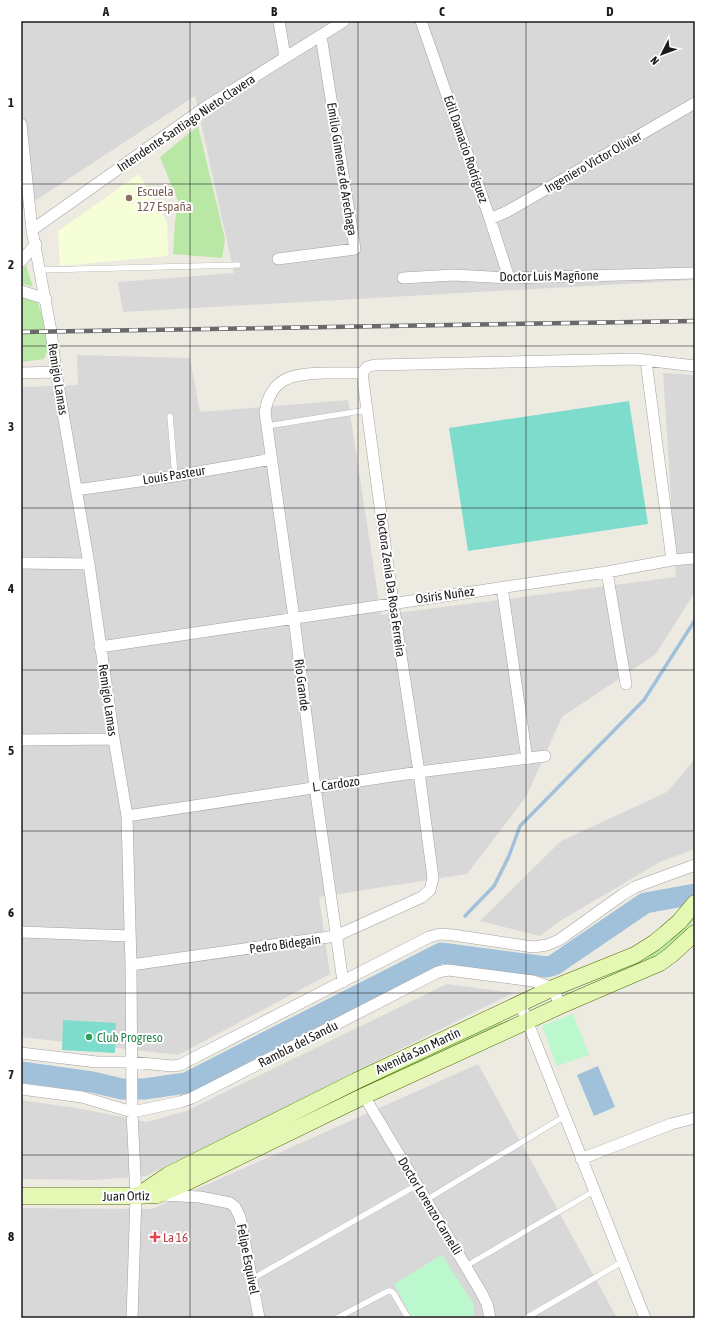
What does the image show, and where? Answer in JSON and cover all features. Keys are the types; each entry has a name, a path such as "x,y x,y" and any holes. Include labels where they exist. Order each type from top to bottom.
{"street":[{"path":"279,21 285,57"},
{"name":"Intendente Santiago Nieto Clavera","path":"32,230 204,108 344,21"},
{"name":"Edil Damacio Rodríguez","path":"421,21 509,278"},
{"name":"Emilio Gimenez de Arechaga","path":"278,259 355,249 321,36"},
{"name":"Ingeniero Víctor Olivier","path":"490,219 508,211 695,103"},
{"name":"Remigio Lamas","path":"21,124 32,230 46,299 56,372 89,564 100,647 127,816 131,965 131,1067 136,1196 132,1318"},
{"path":"21,261 36,244"},
{"name":"Doctor Luis Magñone","path":"403,278 453,274 509,278 695,273"},
{"path":"21,291 46,299"},
{"path":"362,373 367,367 375,365 635,359 695,366"},
{"path":"646,361 672,560"},
{"path":"21,373 56,372"},
{"name":"Río Grande","path":"343,982 315,787 294,618 265,412 267,400 282,380 293,376 306,374 362,373"},
{"name":"Doctora Zenia Da Rosa Ferreira","path":"362,373 393,603 419,772 433,878 430,890"},
{"name":"Louis Pasteur","path":"76,490 175,476 272,459"},
{"name":"Osiris Nuñez","path":"100,647 607,572 672,560 695,558"},
{"path":"21,563 89,564"},
{"path":"607,572 626,684"},
{"path":"502,587 527,759"},
{"path":"21,740 114,739"},
{"name":"L. Cardozo","path":"127,816 419,772 545,756"},
{"path":"21,1053 131,1067 180,1065 429,937 440,934 533,947 547,945 559,940 635,887 695,865"},
{"name":"Pedro Bidegain","path":"131,965 336,936 422,897 430,890"},
{"name":"Avenida San Martín","path":"136,1196 168,1176 356,1081 553,988 635,955 654,943 679,922 695,903"},
{"path":"21,932 130,936"},
{"name":"Avenida San Martín","path":"157,1195 179,1186 364,1096 560,1006 660,963 695,933"},
{"name":"Rambla del Sandu","path":"21,1088 82,1097 132,1108 180,1102 192,1098 438,972 448,970 533,981 553,988"},
{"path":"553,988 560,1006"},
{"path":"520,1003 645,1318"},
{"name":"Doctor Lorenzo Carnelli","path":"364,1096 466,1266 487,1304 490,1318"},
{"path":"581,1159 671,1124 695,1118"},
{"name":"Juan Ortiz","path":"21,1196 157,1195 200,1197 230,1203"},
{"name":"Felipe Esquivel","path":"230,1203 235,1207 240,1217 259,1318"}],"lane":[{"path":"40,270 238,266"},
{"path":"267,426 367,410"},
{"path":"170,416 175,476"},
{"path":"426,1200 565,1116"},
{"path":"252,1279 417,1185"},
{"path":"466,1266 594,1191"},
{"path":"526,1318 622,1262"},
{"path":"337,1318 388,1291 391,1291 394,1294 408,1318"}],"shaded area":[{"path":"21,21 695,21 695,280 123,312 118,282 234,273 195,96 21,210"},
{"name":"Escuela 127 España","path":"139,174 167,222 167,256 60,266 58,231"},
{"path":"77,355 190,358 200,412 348,400 381,615 676,577 663,373 695,375 695,592 656,654 562,717 526,797 467,874 319,897 330,974 178,1055 21,1037 21,387 78,385"},
{"path":"629,401 648,524 468,551 449,428"},
{"path":"695,759 695,849 660,862 560,921 540,936 480,921 561,841 667,792"},
{"path":"447,984 513,993 146,1176 95,1180 21,1179 21,1100 82,1109 147,1122 186,1111"},
{"path":"573,1014 589,1055 557,1066 542,1026"},
{"name":"Club Progreso","path":"63,1020 116,1023 115,1053 62,1050"},
{"path":"478,1064 617,1318 21,1318 21,1208 152,1209"},
{"path":"598,1066 615,1107 594,1116 577,1075"},
{"path":"442,1255 473,1303 474,1318 412,1318 394,1284"}],"green space":[{"path":"198,126 225,239 222,258 173,254 178,201 160,157"},
{"path":"26,265 33,287 21,283 21,271"},
{"path":"21,296 38,303 44,321 48,349 44,359 21,362"},
{"path":"695,912 695,919 677,940 663,952 650,960 573,994 572,992 647,958 668,941"},
{"path":"501,1022 504,1025 179,1179 349,1090"}],"waterway":[{"path":"465,916 494,886 509,856 520,826 644,700 695,620"},
{"path":"21,1072 92,1082 122,1089 144,1089 186,1083 441,953 547,967 554,965 645,903 695,894"}],"railway":[{"path":"21,332 695,321"}],"place":[{"name":"Escuela 127 España","path":"129,198"},
{"name":"Club Progreso","path":"89,1037"},
{"name":"La 16","path":"155,1237"}]}
